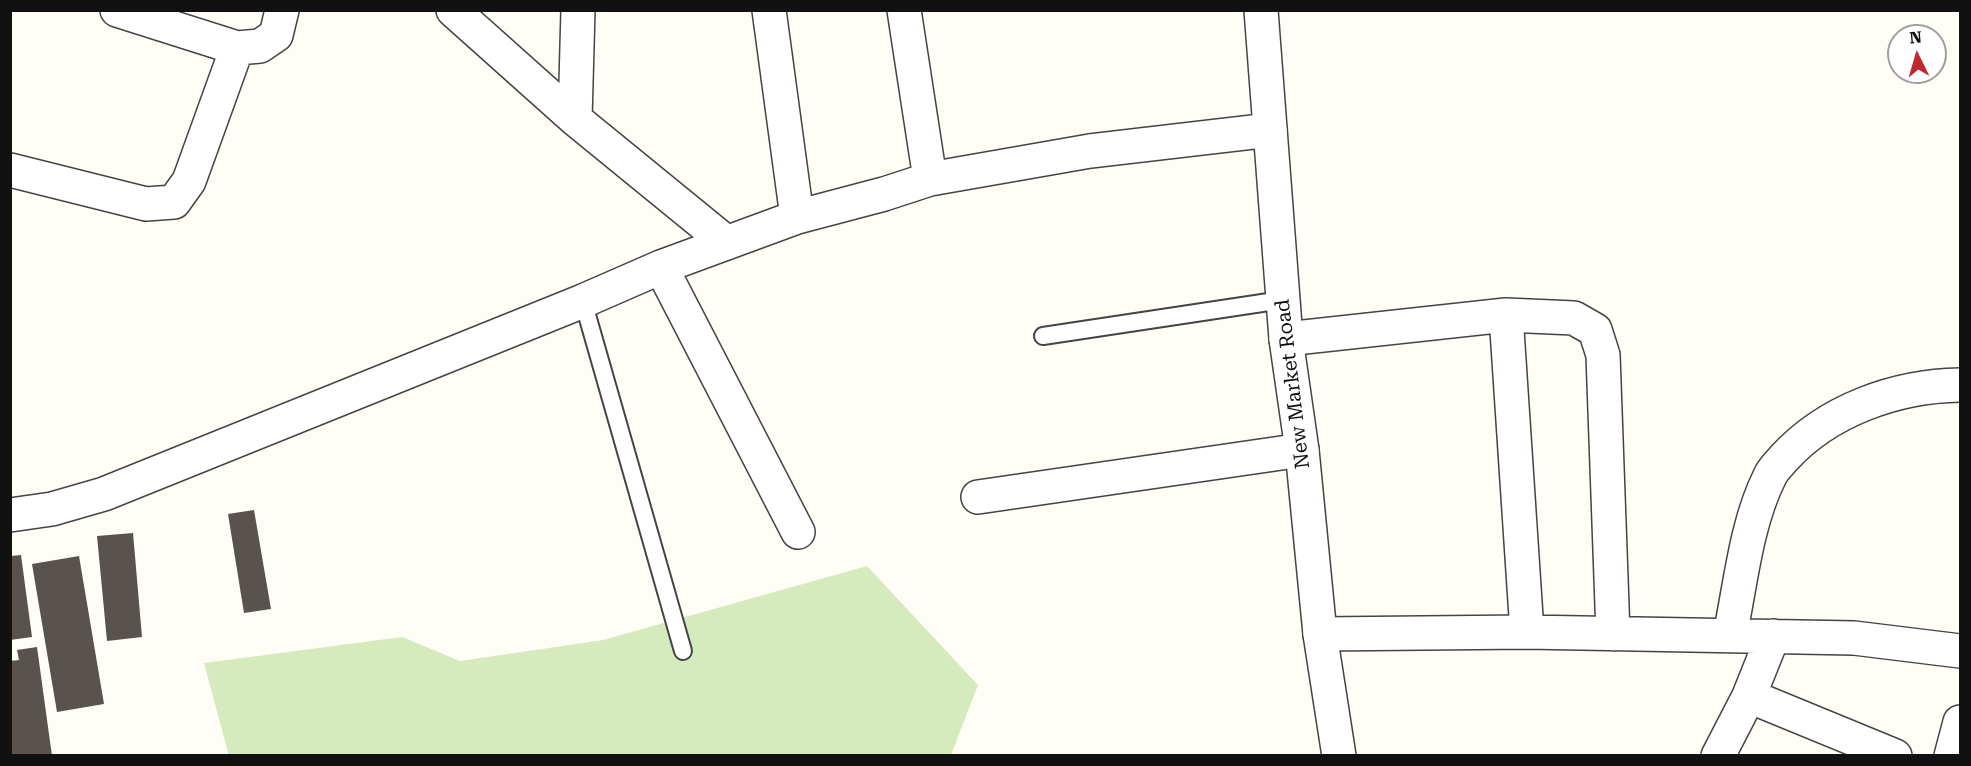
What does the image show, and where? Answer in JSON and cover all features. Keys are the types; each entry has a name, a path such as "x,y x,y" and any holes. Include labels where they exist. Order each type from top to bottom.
{"street":[{"path":"117,10 237,48 260,46 276,34 282,10"},
{"path":"453,10 575,119 727,243"},
{"path":"575,119 578,10"},
{"path":"769,10 796,217"},
{"path":"904,10 930,179"},
{"name":"New Market Road","path":"1261,10 1286,339 1302,450 1320,634 1339,756"},
{"path":"10,170 146,204 174,202 189,181 237,48"},
{"path":"10,515 52,509 104,494 583,301 661,267 796,217 884,194 930,179 1090,151 1270,130"},
{"path":"661,267 798,532"},
{"path":"1506,315 1527,632"},
{"path":"1286,339 1506,315 1574,318 1595,330 1603,355 1612,634"},
{"path":"1730,635 1754,515 1771,473 1800,441 1839,416 1886,395 1940,385 1960,385"},
{"path":"978,497 1302,450"},
{"path":"1320,634 1527,632 1854,638 1960,651"},
{"path":"1718,756 1749,696 1773,636"},
{"path":"1749,696 1895,756"},
{"path":"1951,756 1960,722"}],"lane":[{"path":"1043,336 1282,300"},
{"path":"583,301 683,651"}],"green space":[{"path":"867,566 978,685 951,755 229,756 204,663 402,637 460,661 603,640"}],"building":[{"path":"254,510 271,609 244,613 228,514"},
{"path":"133,533 142,637 107,641 97,536"},
{"path":"21,555 32,637 10,640 10,556"},
{"path":"79,556 104,704 57,712 32,564"},
{"path":"37,647 52,756 10,756 10,661 19,660 17,650"}]}
